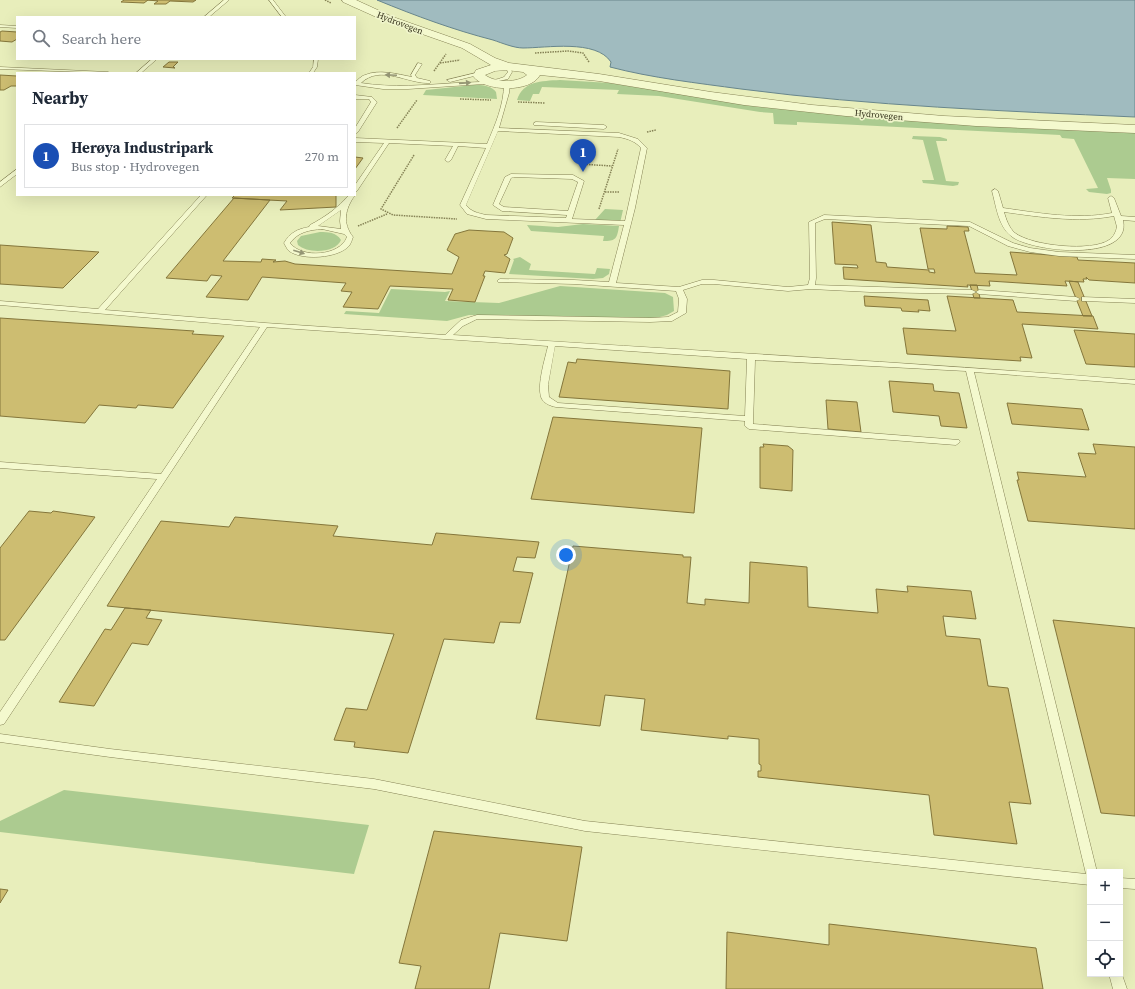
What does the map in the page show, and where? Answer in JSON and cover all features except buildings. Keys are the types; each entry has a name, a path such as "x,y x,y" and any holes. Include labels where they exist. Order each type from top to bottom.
{"street":[{"name":"Hydrovegen","path":"347,0 389,19 466,46 491,61 507,66"},
{"name":"Hydrovegen","path":"455,43 476,58 483,76"},
{"path":"507,66 528,75 507,84 483,76 492,68 507,66"},
{"name":"Hydrovegen","path":"528,75 626,83 735,100 840,112 951,120 1135,129"}],"lane":[{"path":"207,16 227,0"},
{"path":"271,0 283,16"},
{"path":"0,26 16,27"},
{"path":"139,72 154,60"},
{"path":"312,72 316,67 316,60"},
{"path":"415,78 413,75 414,72 420,64"},
{"path":"0,68 86,72"},
{"path":"356,84 378,68"},
{"path":"368,76 390,75 415,78 428,82"},
{"path":"356,84 428,82 483,76"},
{"path":"356,84 374,88 400,88 483,76"},
{"path":"507,84 508,88 506,101 464,205 465,210 486,217 595,223 627,223"},
{"path":"356,97 370,98 374,100 356,130"},
{"path":"536,124 604,127"},
{"path":"495,129 627,137 638,141 644,148 612,285"},
{"path":"356,140 489,146"},
{"path":"356,189 388,142"},
{"path":"448,160 456,145"},
{"path":"0,185 16,172"},
{"path":"568,221 571,213 581,180 573,177 513,175 508,177 496,205 502,209 571,213"},
{"path":"995,191 1008,230 1019,239 1033,244 1064,247 1090,246 1112,241 1121,225 1111,198"},
{"path":"100,311 203,196"},
{"path":"306,230 324,220 346,203 351,196"},
{"path":"345,232 343,219 346,203"},
{"path":"1000,209 1048,216 1080,218 1118,216 1135,218"},
{"path":"811,287 813,278 812,222 824,217 970,224 1014,246 1026,249 1046,252 1135,257"},
{"path":"326,228 345,232 350,237 350,241 346,246 329,253 305,254 294,252 288,247 287,243 289,238 295,233 306,230 326,228"},
{"path":"500,281 679,289 702,282 714,282 782,289 811,287 870,290 976,292 1076,299"},
{"path":"447,337 458,324 466,319 477,317 668,319 682,313 683,299 679,289"},
{"path":"1084,299 1135,302"},
{"path":"0,303 265,325 751,357 970,369 1135,382"},
{"path":"0,722 265,325"},
{"path":"552,344 544,392 548,401 556,404 583,408 750,419"},
{"path":"751,357 750,426 956,442"},
{"path":"970,369 1090,869"},
{"path":"0,465 163,477"},
{"path":"0,738 110,753 374,784 585,826 1087,880"},
{"path":"1123,883 1135,884"},
{"path":"1117,977 1120,989"}],"path":[{"path":"433,74 446,54 444,51"},
{"path":"529,54 574,51 584,54 590,65"},
{"path":"388,142 418,97"},
{"path":"595,223 620,140 656,130"},
{"path":"345,232 387,213"}],"green space":[{"path":"560,80 610,83 704,98 1135,132 1135,179 1107,178 1111,193 1089,192 1086,189 1098,188 1074,139 1062,138 1060,135 797,122 797,125 774,124 773,113 659,96 617,94 619,90 542,87 539,94 533,94 530,101 517,100 524,89 534,83"},
{"path":"481,85 493,89 496,92 497,99 423,95 426,90"},
{"path":"913,136 940,137 947,139 947,141 936,141 946,181 959,182 958,185 953,186 923,183 922,180 934,180 923,140 912,139"},
{"path":"605,209 623,210 620,223 595,220"},
{"path":"583,224 619,226 617,234 613,240 603,241 604,236 531,231 527,225 558,227"},
{"path":"320,232 329,232 339,237 341,240 334,248 321,251 308,250 298,245 297,241 301,236"},
{"path":"520,257 531,264 529,270 595,274 597,268 610,269 609,274 603,278 593,279 509,274 514,260 513,259"},
{"path":"560,286 665,293 673,297 674,311 656,318 469,315 447,321 344,314 346,311 379,313 391,289 450,291 445,301 499,303"},
{"path":"64,790 369,825 354,874 0,832 0,821"}],"water":[{"path":"377,0 1135,0 1135,117 888,104 790,95 675,80 610,67 611,62 604,55 583,47 557,46 519,48 464,32 406,12"}],"place":[{"name":"Herøya Industripark","path":"583,172"}]}
